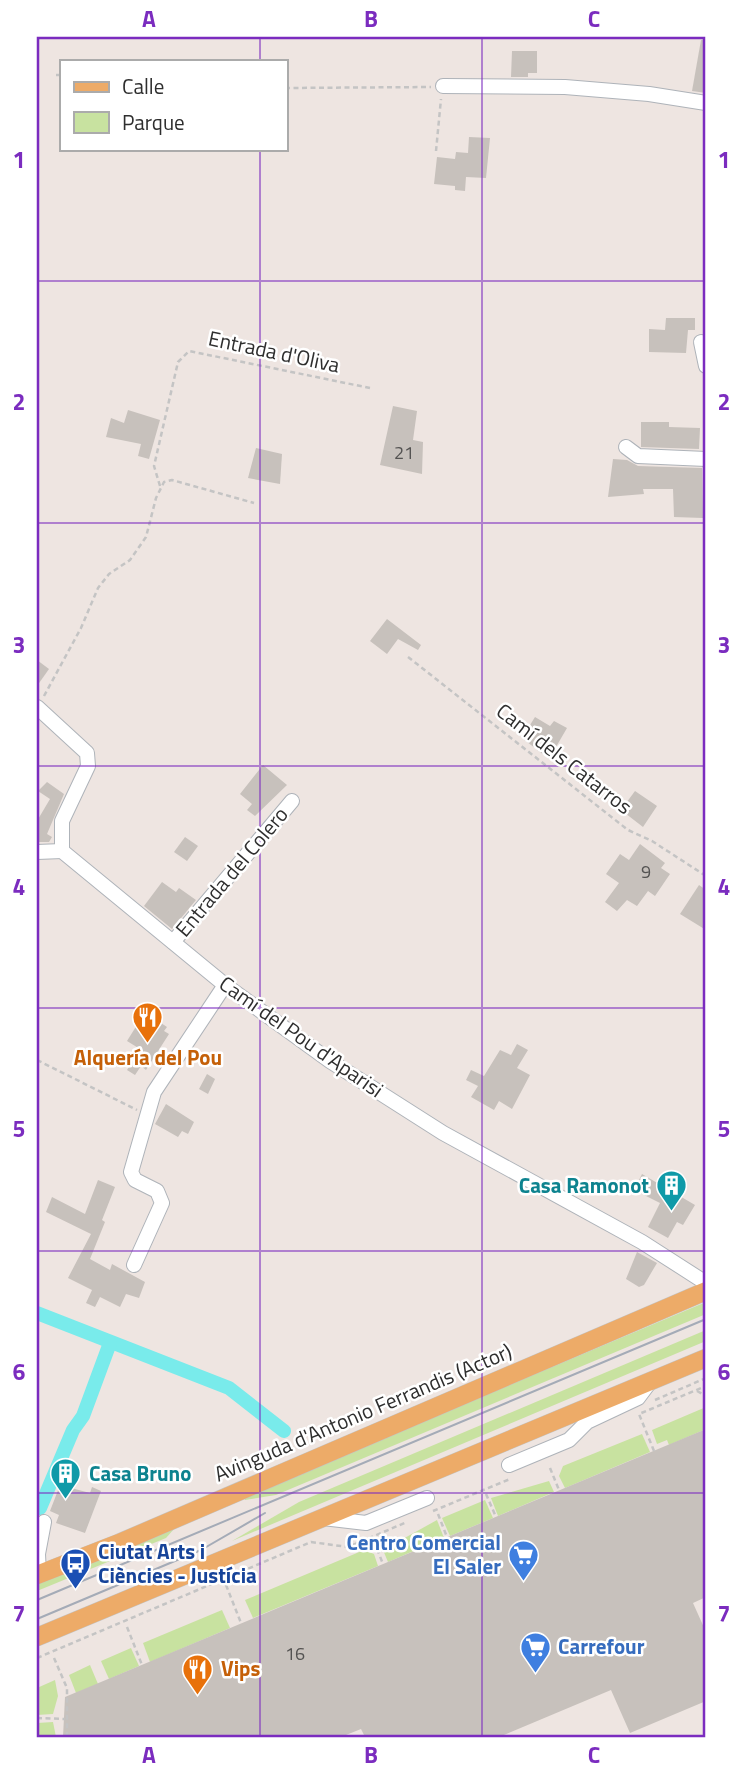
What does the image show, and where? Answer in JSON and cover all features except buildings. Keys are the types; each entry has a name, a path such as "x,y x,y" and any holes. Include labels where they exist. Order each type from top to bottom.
{"main road":[{"name":"Avinguda d'Antonio Ferrandis (Actor)","path":"38,1574 119,1543 706,1291"},
{"path":"37,1637 706,1359"}],"street":[{"path":"443,86 565,87 649,94 706,103"},
{"path":"701,342 706,366"},
{"path":"626,447 638,456 706,459"},
{"path":"37,707 87,753 88,766 62,821 62,851 37,852"},
{"name":"Entrada del Colero","path":"173,942 292,801"},
{"name":"Camí del Pou d'Aparisi","path":"62,851 225,985 330,1061 443,1133 642,1242 706,1283"},
{"path":"134,1265 162,1203 157,1191 135,1180 131,1172 154,1092 225,985"},
{"path":"509,1465 569,1440 587,1422 638,1398 650,1382"},
{"path":"321,1518 366,1523 427,1498"},
{"path":"38,1574 38,1554 44,1522"}],"path":[{"path":"55,75 60,75"},
{"path":"287,88 443,86 436,151"},
{"name":"Entrada d'Oliva","path":"37,707 81,628 98,588 138,551 146,537 160,486 154,466 178,362 189,351 370,388"},
{"path":"160,486 172,480 254,503"},
{"name":"Camí dels Catarros","path":"408,657 628,830 652,841 706,876"},
{"path":"37,1060 139,1111 150,1109"},
{"path":"654,1451 639,1414 706,1386"},
{"path":"695,1391 706,1396"},
{"path":"550,1468 559,1490"},
{"path":"486,1494 496,1517"},
{"path":"438,1514 447,1537"},
{"path":"374,1541 383,1564"},
{"path":"226,1585 241,1623"},
{"path":"127,1627 142,1665"},
{"path":"54,1658 67,1688 67,1737"},
{"path":"37,1718 65,1719"}],"green space":[{"path":"706,1302 706,1314 276,1495 245,1500 244,1497"},
{"path":"706,1330 706,1341 232,1541 299,1502"},
{"path":"706,1407 706,1429 669,1445 667,1440 657,1444 652,1430"},
{"path":"642,1434 650,1452 565,1488 559,1476 563,1466"},
{"path":"549,1481 554,1492 498,1516 491,1498"},
{"path":"485,1500 493,1518 450,1536 442,1518"},
{"path":"437,1520 444,1538 388,1562 383,1550"},
{"path":"173,1527 166,1538 37,1591 37,1584"},
{"path":"364,1550 374,1554 378,1566 253,1618 245,1600"},
{"path":"222,1610 230,1628 150,1662 143,1643"},
{"path":"131,1648 139,1666 109,1679 101,1661"},
{"path":"90,1665 98,1684 76,1693 69,1675"},
{"path":"55,1680 58,1696 53,1714 37,1715 37,1688"},
{"path":"53,1722 56,1737 37,1737 37,1723"}],"waterway":[{"path":"37,1313 229,1388 284,1431"},
{"path":"40,1508 73,1430 83,1416 110,1343"}],"tram line":[{"path":"37,1600 706,1319"},
{"path":"37,1619 201,1550 265,1513"}],"place":[{"name":"Alquería del Pou","path":"148,1045"},
{"name":"Casa Ramonot","path":"672,1213"},
{"name":"Casa Bruno","path":"66,1501"},
{"name":"Centro Comercial El Saler","path":"524,1582"},
{"name":"Ciutat Arts i Ciències - Justícia","path":"75,1591"},
{"name":"Carrefour","path":"535,1674"},
{"name":"Vips","path":"198,1696"}]}
